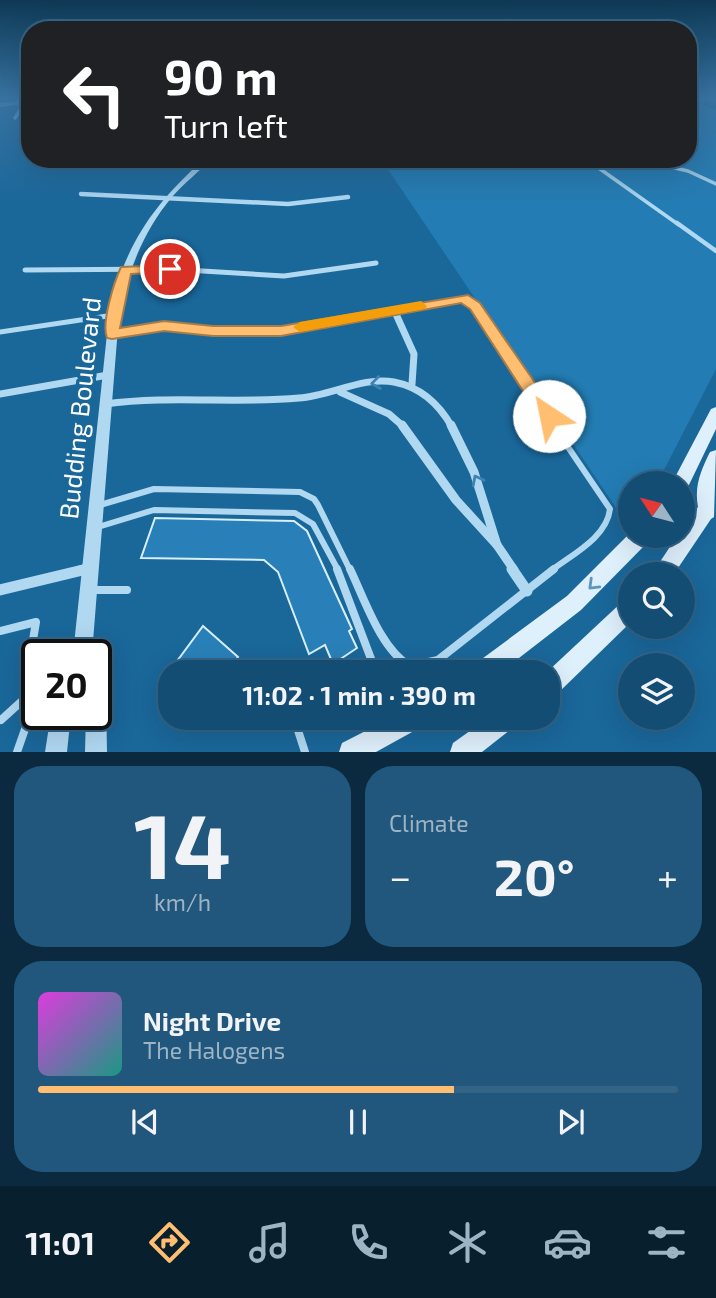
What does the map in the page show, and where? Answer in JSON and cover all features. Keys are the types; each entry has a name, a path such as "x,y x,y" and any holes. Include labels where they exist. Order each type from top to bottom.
{"main road":[{"path":"688,471 714,425"},
{"path":"671,562 712,504 704,499 704,482 716,457"},
{"path":"499,660 574,603 628,548"},
{"path":"560,675 618,620"},
{"path":"351,752 381,730"},
{"path":"462,752 491,730"}],"street":[{"name":"Budding Boulevard","path":"84,639 114,315 126,270 167,199 199,168"},
{"path":"81,194 288,204 348,197"},
{"path":"25,270 170,269 284,276 376,263"},
{"path":"394,310 416,353 417,365 412,384"},
{"path":"0,394 108,375"},
{"path":"105,404 175,396 294,399 340,392 373,382 412,384 432,397 452,426 483,491 498,545"},
{"path":"340,392 389,414 404,426 456,500 498,545 527,591"},
{"path":"0,590 90,568"},
{"path":"56,752 59,730"},
{"path":"96,730 96,752"}],"lane":[{"path":"599,168 716,251"},
{"path":"675,168 716,184"},
{"path":"96,507 154,489 277,491 309,496 318,505 388,646 400,660 410,666 438,660 527,591 600,533 609,518 610,509 468,300 394,310 281,331 213,331 164,326 112,334"},
{"path":"0,332 114,315"},
{"path":"94,529 154,510 295,513 313,524 337,568 372,660"},
{"path":"89,590 127,590"},
{"path":"0,631 36,622 33,639"},
{"path":"1,720 21,702"},
{"path":"17,752 26,730"},
{"path":"298,730 304,752"}],"shaded area":[{"path":"697,134 716,134 716,369 663,471 618,471 618,511 387,168 697,168"}],"building":[{"path":"155,518 294,521 307,531 352,629 349,631 357,648 339,660 331,660 325,645 309,654 278,572 264,560 141,558"},
{"path":"203,626 238,657 236,660 178,660"}],"slow traffic":[{"path":"300,327 421,306"}],"route":[{"path":"170,269 126,270 114,311 112,334 164,326 213,331 281,331 463,299 475,306 549,416"}]}
